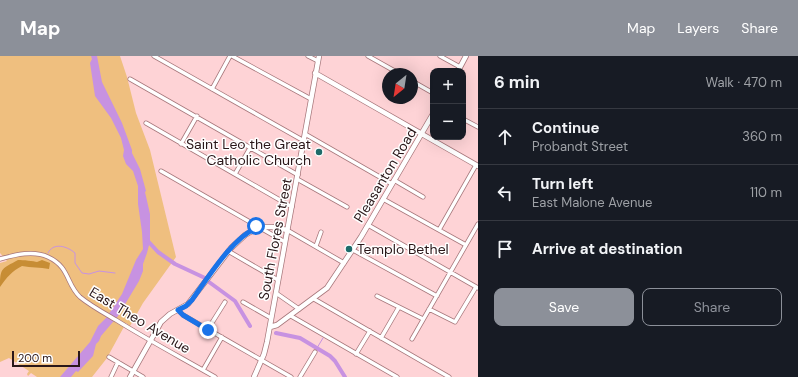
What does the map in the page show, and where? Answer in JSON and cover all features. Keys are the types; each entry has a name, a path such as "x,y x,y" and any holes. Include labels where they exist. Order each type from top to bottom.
{"main road":[{"path":"460,68 466,56"},
{"name":"South Flores Street","path":"254,377 262,360 270,327 318,59"},
{"path":"316,73 477,166"},
{"name":"Pleasanton Road","path":"270,327 277,325 291,316 326,290 353,250 430,119"},
{"path":"130,377 164,318 186,306 192,300 228,251 245,235 259,227 272,227 288,230"}],"street":[{"path":"154,56 304,141"},
{"path":"212,89 231,56 311,99"},
{"path":"308,56 318,59"},
{"path":"368,56 389,68"},
{"path":"440,56 458,68"},
{"path":"130,78 197,116 347,207"},
{"path":"418,84 430,90"},
{"path":"181,144 197,116"},
{"path":"466,121 478,127"},
{"path":"146,123 292,207"},
{"path":"305,134 423,197"},
{"path":"235,174 250,148"},
{"path":"438,230 477,166"},
{"path":"161,171 285,242"},
{"path":"383,199 466,245"},
{"path":"412,339 478,224"},
{"path":"368,225 477,287 456,322 429,308"},
{"path":"288,230 344,263"},
{"path":"316,246 321,232"},
{"path":"353,250 437,296"},
{"path":"228,251 278,280"},
{"name":"East Theo Avenue","path":"0,259 33,253 52,259 65,271 77,294 124,325 215,377"},
{"path":"276,293 299,310"},
{"path":"377,296 423,319"},
{"path":"314,299 448,377"},
{"path":"208,330 225,302"},
{"path":"243,302 271,318"},
{"path":"381,338 399,307"},
{"path":"178,310 183,315 208,330 291,377"},
{"path":"291,316 397,377"},
{"path":"356,354 370,331"},
{"path":"203,370 222,337"},
{"path":"300,377 315,352"},
{"path":"109,357 143,377"},
{"path":"111,377 118,362"}],"shaded area":[{"path":"0,56 120,56 136,113 150,150 176,257 143,303 130,326 126,323 107,358 92,377 37,377 31,373 28,376 27,374 29,371 9,358 0,362 0,263 7,261 0,253"},
{"path":"91,56 97,56 102,82 122,123 132,153 140,169 150,214 150,241 143,264 143,271 139,281 118,316 96,344 93,356 78,372 76,371 71,377 60,377 90,342 98,326 106,318 122,294 136,260 143,249 138,204 138,186 133,171 126,164 123,156 124,150 121,138 111,118 95,96 90,63 92,59"},
{"path":"18,260 37,262 42,260 50,263 49,269 22,266 15,270 0,287 1,272 3,269"}],"waterway":[{"path":"146,239 158,252 175,264 205,278"},
{"path":"48,253 53,247 60,246 68,248 75,253 75,263 82,273 89,274 99,271 115,273"},
{"path":"209,282 235,301 250,326"},
{"path":"276,333 300,338 330,356 345,377"},
{"path":"317,348 323,338"}],"place":[{"name":"Saint Leo the Great Catholic Church","path":"319,152"},
{"name":"Templo Bethel","path":"349,249"}],"route":[{"path":"208,330 183,315 178,310 186,306 192,300 228,251 250,231 259,227 256,226"}]}
